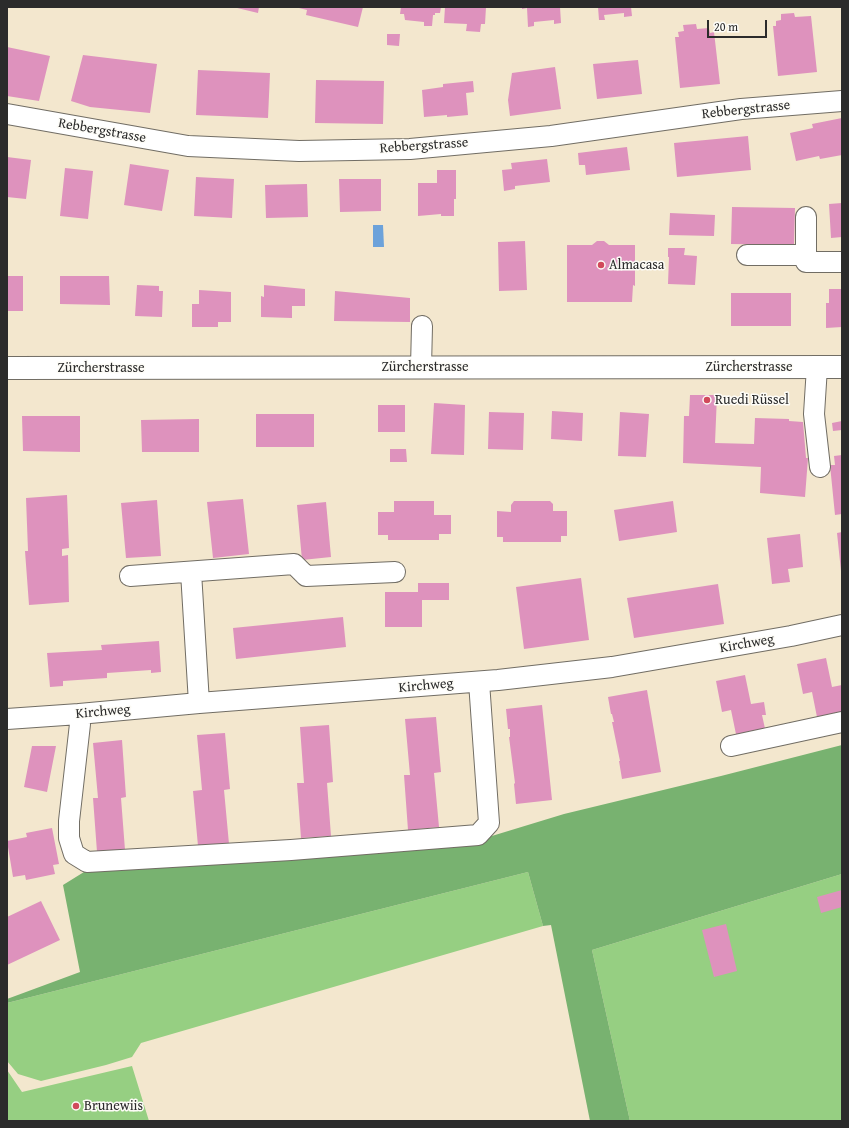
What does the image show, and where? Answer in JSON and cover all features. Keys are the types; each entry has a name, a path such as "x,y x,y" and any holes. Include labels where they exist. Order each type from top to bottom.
{"main road":[{"name":"Zürcherstrasse","path":"7,368 842,367"}],"street":[{"name":"Rebbergstrasse","path":"7,114 188,146 299,152 410,149 551,136 741,109 842,101"},
{"path":"806,217 806,259"},
{"path":"747,254 842,262"},
{"path":"421,368 422,326"},
{"path":"817,367 814,414 820,467"},
{"path":"130,576 294,564 306,576 395,572"},
{"path":"191,572 199,703"},
{"name":"Kirchweg","path":"7,719 479,682 612,667 790,636 842,625"},
{"path":"79,714 80,724 68,838 74,854 87,862 291,850 478,835 489,823 479,682"},
{"path":"731,746 842,722"}],"green space":[{"path":"842,745 842,874 592,950 630,1121 590,1121 551,925 543,926 528,872 7,1003 7,999 80,972 63,885 84,872 459,846 564,814"},
{"path":"528,872 543,926 141,1043 132,1057 106,1065 41,1081 18,1074 7,1061 7,1003"},
{"path":"842,874 842,1121 630,1121 592,950"},
{"name":"Brunewiis","path":"132,1066 149,1121 7,1121 7,1070 22,1092"}],"water":[{"path":"373,225 383,225 384,247 373,247"}],"building":[{"path":"233,7 259,7 258,13"},
{"path":"295,7 363,7 358,27 306,15 307,10"},
{"path":"401,7 441,7 440,13 435,13 435,15 433,15 432,26 424,26 424,22 405,20 404,14 400,14"},
{"path":"445,7 486,7 485,24 481,24 480,32 466,31 467,24 444,23"},
{"path":"522,7 560,7 561,23 554,24 554,20 534,22 534,26 528,27 527,8 522,9"},
{"path":"598,7 631,7 632,16 624,17 624,13 604,15 605,20 599,20"},
{"path":"794,13 795,17 811,16 817,72 778,76 773,26 776,26 776,21 781,20 781,14"},
{"path":"696,24 697,29 709,28 710,33 714,32 720,84 680,88 675,37 679,37 678,32 684,31 683,25"},
{"path":"387,34 400,34 399,46 387,45"},
{"path":"7,47 50,56 39,101 7,96"},
{"path":"83,55 157,64 150,113 90,107 71,101"},
{"path":"638,60 642,94 597,99 593,64"},
{"path":"555,67 561,109 510,116 508,100 512,73"},
{"path":"198,70 270,73 268,118 196,115"},
{"path":"316,80 384,81 383,124 315,123"},
{"path":"473,81 474,92 466,93 468,115 424,117 422,90 443,87 443,84"},
{"path":"842,118 842,155 820,159 819,156 796,161 790,133 813,128 812,124"},
{"path":"748,136 751,170 677,177 674,143"},
{"path":"627,147 630,170 586,175 585,165 579,165 578,153"},
{"path":"7,157 31,160 26,199 7,197"},
{"path":"547,159 550,182 515,186 515,189 504,191 502,170 512,169 511,163"},
{"path":"130,164 169,170 162,211 124,205"},
{"path":"65,168 93,171 88,219 60,216"},
{"path":"437,170 456,170 456,199 454,199 454,216 441,216 441,214 418,216 418,183 437,183"},
{"path":"196,177 234,179 232,218 194,216"},
{"path":"339,179 381,179 381,211 340,212"},
{"path":"307,184 308,217 266,218 265,185"},
{"path":"842,203 842,237 831,238 829,204"},
{"path":"732,207 795,208 794,245 731,244"},
{"path":"670,213 715,215 714,236 669,235"},
{"path":"525,241 527,290 499,291 498,242"},
{"name":"Almacasa","path":"597,241 604,241 609,245 635,245 635,286 633,285 632,302 567,302 567,245 592,245"},
{"path":"668,248 685,248 684,255 697,256 695,285 668,284"},
{"path":"7,276 23,276 23,311 7,311"},
{"path":"60,276 109,276 110,305 60,304"},
{"path":"137,285 159,286 159,291 163,291 162,317 135,316"},
{"path":"264,285 305,289 305,306 292,306 292,318 261,317 261,296 264,297"},
{"path":"829,289 842,289 842,327 826,328 826,303 829,303"},
{"path":"199,290 231,292 231,322 218,322 218,327 192,327 192,304 199,304"},
{"path":"335,291 410,298 410,322 334,321"},
{"path":"731,293 791,293 791,326 731,326"},
{"path":"690,395 717,395 715,443 754,444 755,418 789,419 789,421 803,422 806,458 808,458 805,497 760,493 761,467 683,463 684,416 689,416"},
{"path":"434,403 465,405 464,455 431,454"},
{"path":"378,405 405,405 405,432 378,432"},
{"path":"552,411 583,413 582,441 551,439"},
{"path":"489,412 524,413 523,450 488,449"},
{"path":"620,412 649,414 646,457 618,456"},
{"path":"256,414 314,414 314,447 256,447"},
{"path":"22,416 80,416 80,452 23,451"},
{"path":"199,419 199,452 142,452 141,420"},
{"path":"842,421 842,430 833,431 832,423"},
{"path":"390,449 406,449 407,462 390,462"},
{"path":"842,455 842,514 835,515 830,465 835,465 834,456"},
{"path":"67,495 69,548 62,549 62,556 68,555 69,602 29,605 25,551 28,551 26,498"},
{"path":"243,499 249,554 213,558 207,502"},
{"path":"157,500 161,556 126,558 121,503"},
{"path":"394,501 434,501 434,515 451,515 451,534 439,534 439,540 388,540 388,535 378,535 378,512 394,512"},
{"path":"514,501 550,501 553,504 553,511 567,511 567,536 561,536 561,542 503,542 503,537 497,537 497,511 511,512 511,505"},
{"path":"673,501 677,532 619,541 614,510"},
{"path":"326,502 331,557 302,560 297,505"},
{"path":"842,532 842,571 841,571 837,533"},
{"path":"800,534 803,567 788,569 790,582 772,584 767,538"},
{"path":"581,578 589,640 524,649 516,587"},
{"path":"418,583 449,583 449,600 422,600 422,627 385,627 385,592 418,592"},
{"path":"718,584 724,624 634,638 627,598"},
{"path":"343,617 346,647 236,659 233,628"},
{"path":"159,641 161,672 151,673 151,670 107,673 107,678 63,681 63,686 50,687 47,653 102,650 101,645"},
{"path":"826,658 832,687 842,685 842,717 818,722 812,692 803,694 797,664"},
{"path":"745,675 751,704 764,702 766,715 762,715 766,733 737,739 731,710 722,712 716,681"},
{"path":"647,690 661,772 622,779 612,722 614,722 608,697"},
{"path":"542,705 552,800 516,804 509,737 510,729 508,729 506,709"},
{"path":"436,717 441,772 434,773 439,827 408,830 404,775 410,775 405,719"},
{"path":"329,725 333,782 327,783 331,836 301,838 297,783 304,783 300,727"},
{"path":"225,733 230,789 224,790 229,844 198,846 193,791 202,790 197,735"},
{"path":"122,740 126,797 121,798 125,850 97,852 93,798 98,798 93,743"},
{"path":"32,746 56,746 47,792 24,787"},
{"path":"52,828 59,864 53,865 55,874 26,880 25,875 13,877 7,841 27,837 26,833"},
{"path":"842,890 842,907 821,913 817,897"},
{"path":"41,901 60,940 7,965 7,917"},
{"path":"726,924 737,971 714,977 702,930"}],"place":[{"name":"Almacasa","path":"601,265"},
{"name":"Ruedi Rüssel","path":"707,400"},
{"name":"Brunewiis","path":"76,1106"}]}
